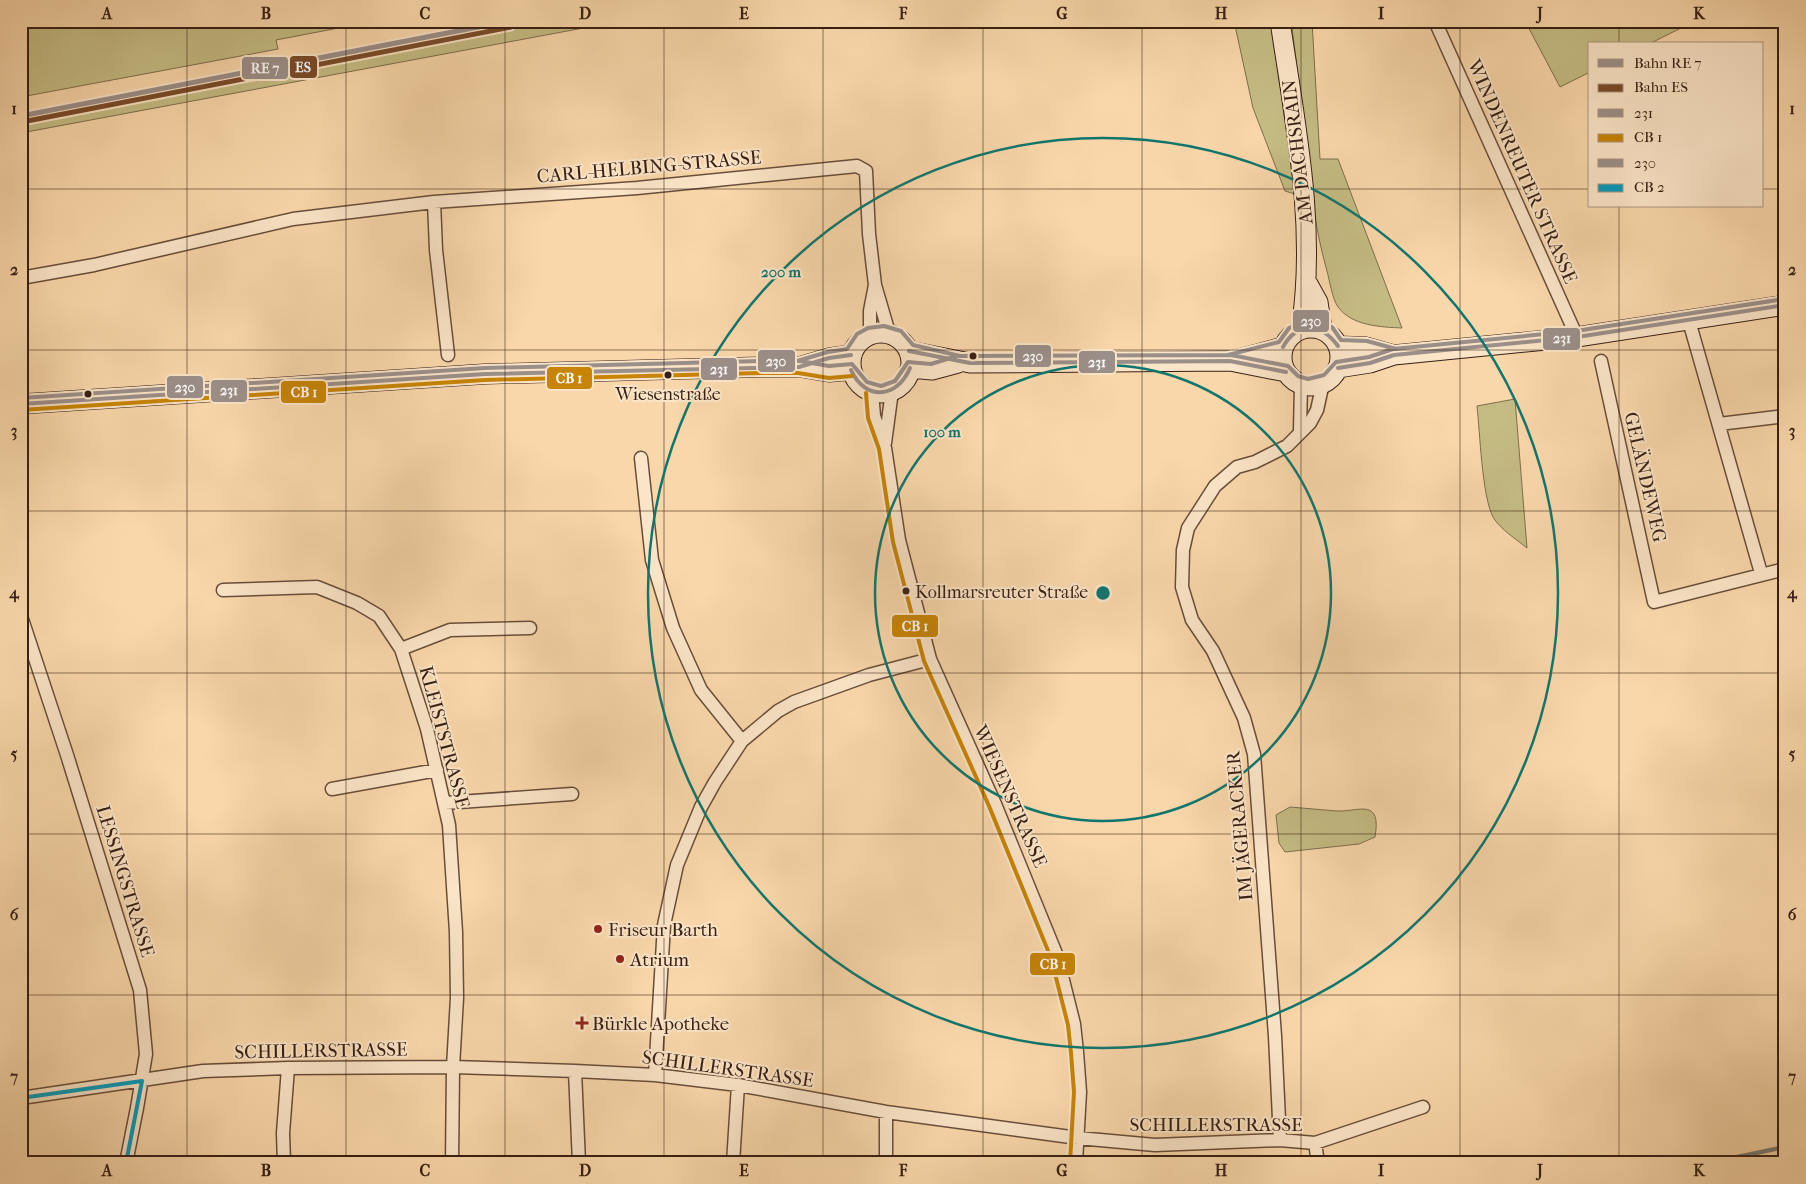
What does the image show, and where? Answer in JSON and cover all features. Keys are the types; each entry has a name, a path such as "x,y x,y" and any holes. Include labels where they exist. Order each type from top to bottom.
{"main road":[{"name":"AM DACHSRAIN","path":"1280,21 1305,200 1308,284 1301,329"},
{"name":"AM DACHSRAIN","path":"1308,284 1318,302 1322,329"},
{"path":"1338,368 1370,363 1394,355 1578,337 1785,305"},
{"path":"1312,327 1322,329 1329,333 1338,346 1340,357 1338,368 1332,377 1323,383 1308,386 1301,384 1286,372 1282,363 1283,347 1290,336 1301,329 1312,327"},
{"path":"889,333 902,340 910,360 905,381 892,391 872,392 860,385 851,363 856,344 870,334 889,333"},
{"path":"1338,346 1366,347 1394,355"},
{"path":"1230,361 1283,347"},
{"path":"910,360 959,362 1230,361 1286,372"},
{"path":"21,404 485,374 799,367 829,372 851,363"}],"street":[{"name":"WINDENREUTER STRASSE","path":"1435,21 1578,337"},
{"name":"CARL-HELBING-STRASSE","path":"21,278 94,265 293,219 434,202 637,188 857,166 866,170 869,234 875,285"},
{"path":"434,202 436,250 448,355"},
{"path":"875,285 889,333"},
{"path":"870,334 870,310 875,285"},
{"path":"1688,321 1762,573 1785,568"},
{"name":"GELÄNDEWEG","path":"1601,361 1654,602 1762,573"},
{"name":"IM JÄGERACKER","path":"1280,1140 1275,1036 1254,754 1244,718 1213,651 1192,620 1182,587 1183,560 1188,528 1215,486 1237,467 1255,462 1287,446 1310,423 1317,410 1323,383"},
{"path":"1300,431 1301,384"},
{"name":"WIESENSTRASSE","path":"885,448 892,391"},
{"name":"WIESENSTRASSE","path":"872,392 874,416 885,448 899,540 930,659 995,804 1058,956 1074,1024 1080,1092 1076,1163"},
{"path":"1719,424 1785,416"},
{"path":"641,458 652,560 672,628 701,690 742,741"},
{"name":"KLEISTSTRASSE","path":"223,590 317,587 357,603 379,616 401,649 445,803 456,932 457,998 453,1067 452,1163"},
{"name":"LESSINGSTRASSE","path":"21,616 68,755 140,990 145,1037 142,1081 126,1163"},
{"path":"401,649 450,630 530,628"},
{"path":"654,1075 664,925 677,865 701,807 742,741 778,711 794,702 868,675 930,659"},
{"path":"332,789 437,770"},
{"path":"445,803 572,794"},
{"name":"SCHILLERSTRASSE","path":"21,1098 203,1071 288,1068 453,1067 575,1071 654,1075 738,1084 886,1112 1078,1138 1155,1145 1280,1140 1315,1143 1423,1107"},
{"path":"284,1163 283,1133 288,1068"},
{"path":"575,1071 579,1163"},
{"path":"733,1163 738,1084"},
{"path":"886,1112 886,1163"},
{"path":"1315,1143 1318,1163"}],"shaded area":[{"path":"21,21 375,21 276,40 278,49 21,97"},
{"path":"550,21 621,21 21,133 21,122"},
{"path":"1234,21 1271,21 1295,194 1285,191 1253,108"},
{"path":"1291,21 1312,21 1320,159 1338,159 1402,328 1376,326 1359,322 1344,313 1334,299 1320,241 1309,179"},
{"path":"1525,21 1690,21 1691,23 1653,42 1588,42 1588,73 1560,87"},
{"path":"1515,399 1527,548 1500,526 1493,517 1489,507 1482,464 1477,406"},
{"path":"1290,807 1337,811 1366,809 1372,811 1376,824 1375,837 1359,844 1285,852 1279,843 1276,815"}],"waterway":[{"path":"1709,1163 1785,1147"}],"transit line":[{"path":"21,116 509,21"},
{"name":"230","path":"797,361 828,352 847,349 857,334 868,328 884,326 901,331 913,345 960,356 1231,355 1288,366 1298,376 1308,379 1324,375 1336,362 1369,357 1393,349 1576,331 1784,299"},
{"name":"231","path":"1338,368 1370,363 1394,355 1577,337 1785,305"},
{"name":"230","path":"1228,355 1279,342 1289,328 1305,321 1319,322 1332,327 1341,340 1367,341 1396,349"},
{"name":"231","path":"1283,347 1296,333 1310,328 1324,333 1338,346"},
{"name":"231","path":"909,351 970,363 1230,361 1286,372"},
{"name":"231","path":"21,404 485,374 799,367 829,358 851,355"},
{"name":"230","path":"21,398 485,368 761,361 800,361 829,366 852,364 867,382 881,386 895,381 908,362 931,364 957,356"},
{"name":"231","path":"851,370 864,387 872,391 881,392 897,386 910,368"},
{"path":"21,410 485,380 761,373 798,373 829,378 852,376"},
{"path":"866,393 868,418 879,449 893,542 924,661 989,806 1051,958 1068,1025 1071,1053 1074,1092 1070,1163"},
{"path":"21,1098 142,1081"},
{"path":"126,1163 142,1081"}],"rail line":[{"name":"ES","path":"22,122 511,27"}],"place":[{"name":"Wiesenstraße","path":"668,375"},
{"name":"Kollmarsreuter Straße","path":"906,591"},
{"name":"Friseur Barth","path":"598,929"},
{"name":"Atrium","path":"620,959"},
{"name":"Bürkle Apotheke","path":"582,1023"}]}
